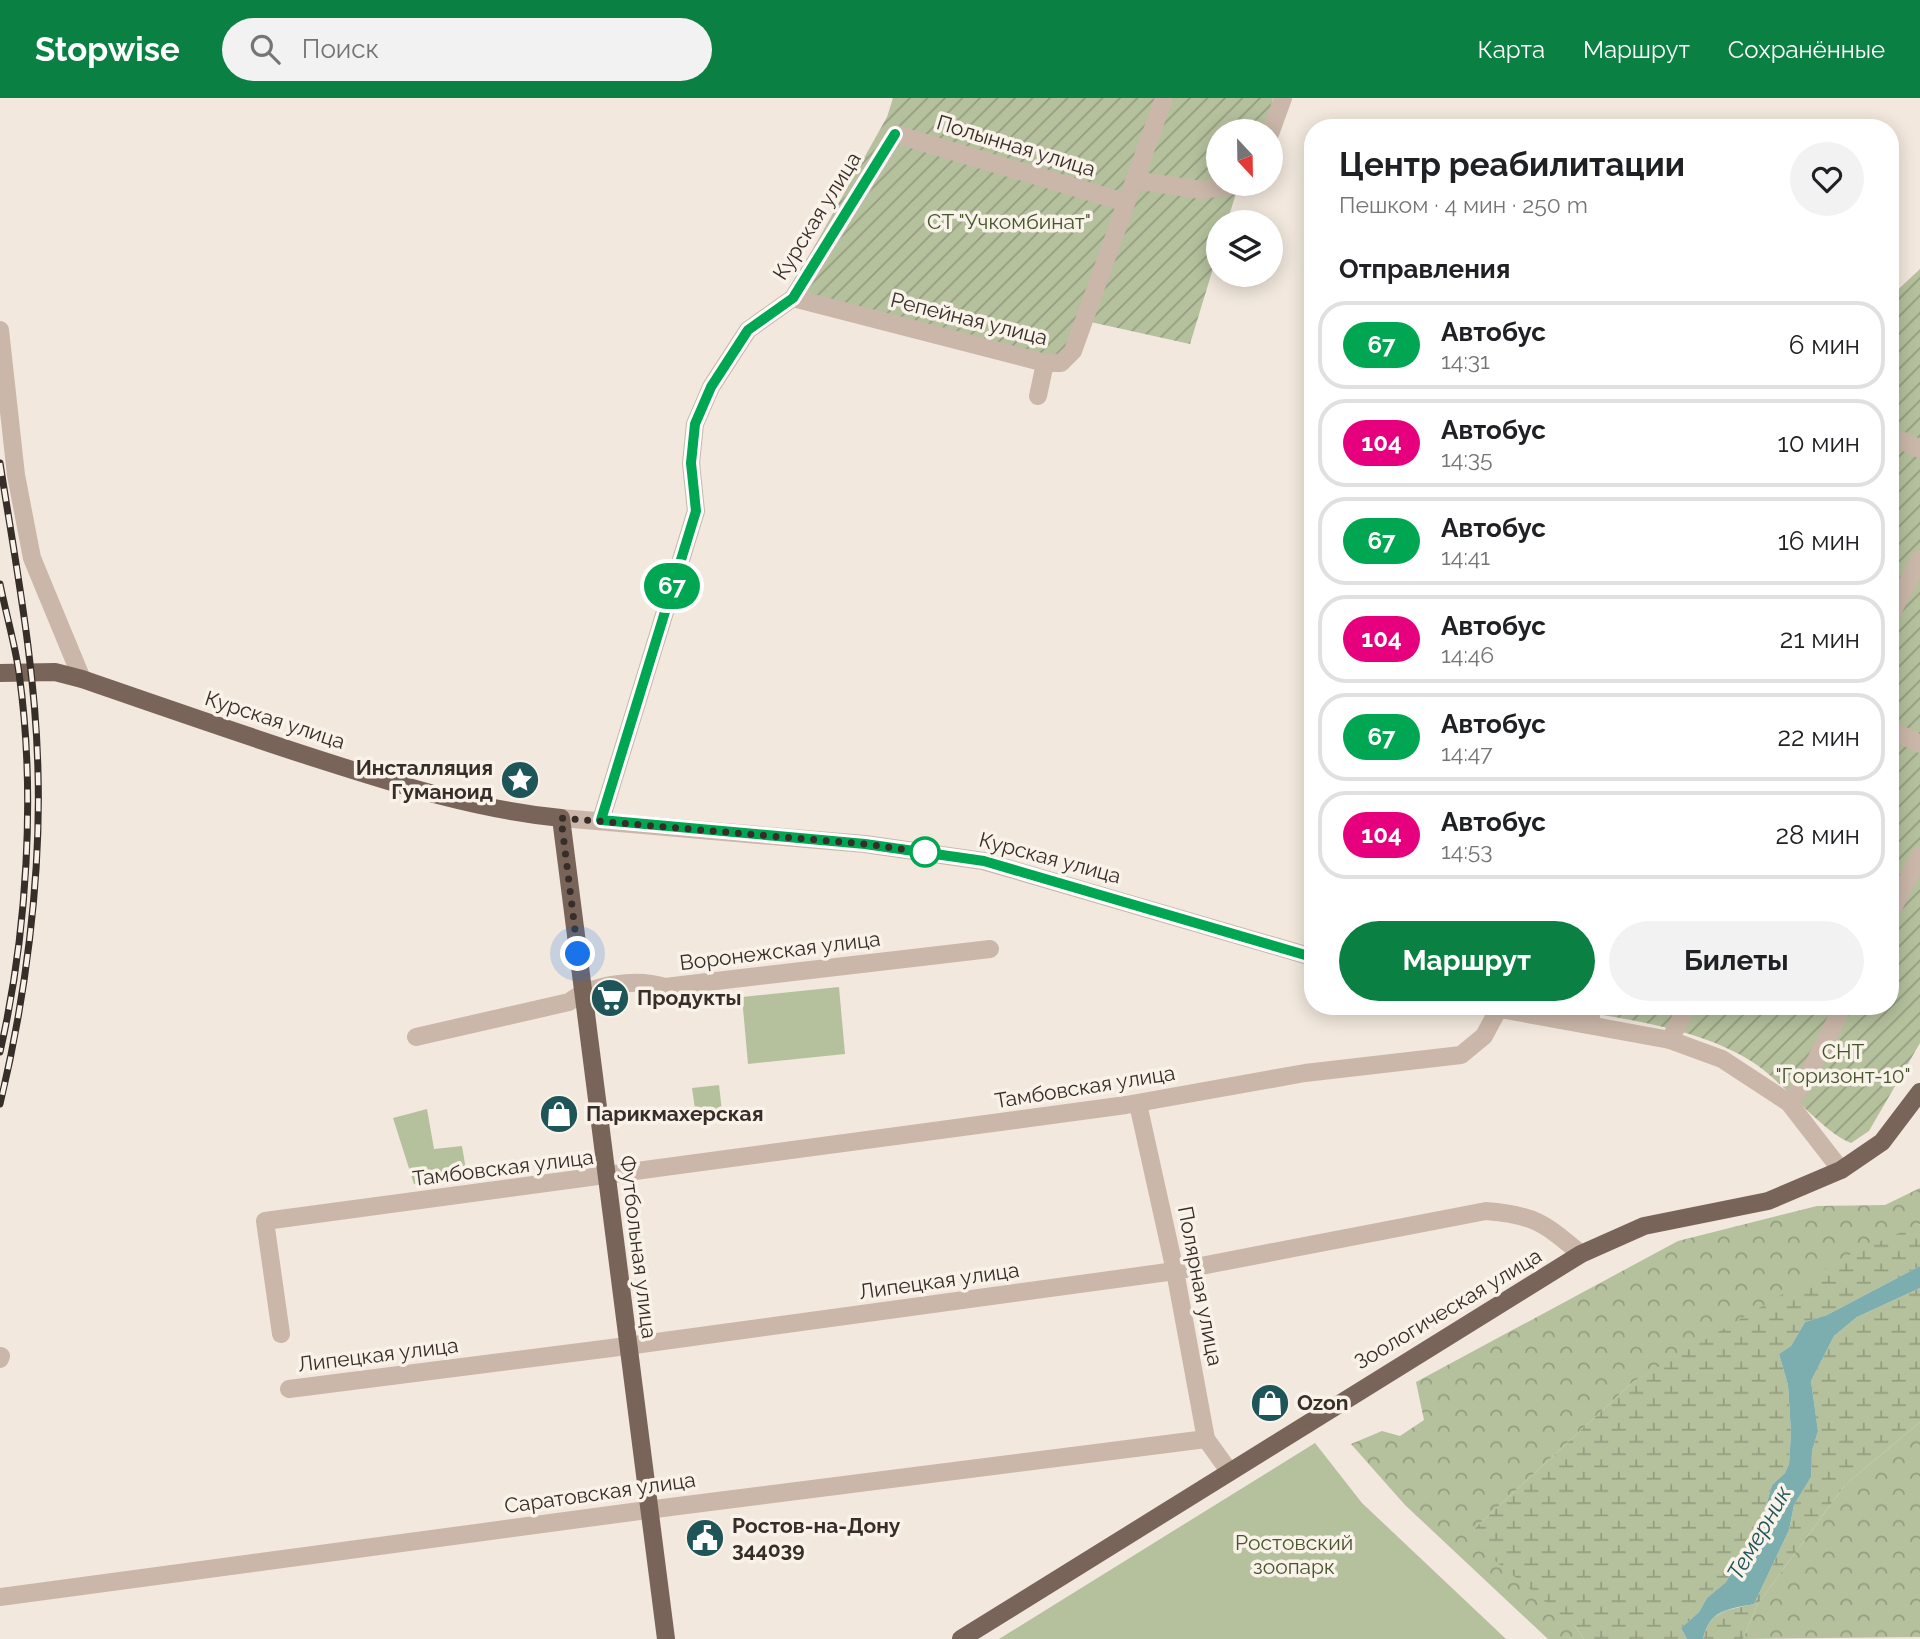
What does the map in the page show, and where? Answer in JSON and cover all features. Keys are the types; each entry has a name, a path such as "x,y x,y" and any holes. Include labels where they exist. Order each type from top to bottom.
{"main road":[{"name":"Курская улица","path":"0,673 55,672 277,746 444,797 507,813 561,818"},
{"name":"Футбольная улица","path":"561,818 647,1510 666,1639"},
{"name":"Зоологическая улица","path":"961,1639 1581,1254 1644,1226 1768,1201 1841,1170 1882,1142 1920,1092"}],"street":[{"name":"Репейная улица","path":"793,298 1045,363 1061,363 1073,351 1124,202 1164,98"},
{"path":"1275,119 1283,98"},
{"name":"Полынная улица","path":"895,134 1124,202"},
{"name":"Курская улица","path":"601,820 696,511 691,463 695,424 711,387 748,330 793,298 895,134"},
{"path":"1134,180 1206,189"},
{"path":"0,330 16,475 32,558 82,679"},
{"path":"1038,396 1045,363"},
{"path":"1899,439 1920,449"},
{"path":"1899,599 1920,559"},
{"path":"1899,734 1920,744"},
{"name":"Курская улица","path":"561,818 865,844 984,861 1304,955"},
{"path":"1899,896 1920,855"},
{"name":"Воронежская улица","path":"416,1037 569,1002 583,990 648,982 665,987 990,948"},
{"name":"Тамбовская улица","path":"281,1334 265,1221 1138,1104 1305,1073 1461,1055 1483,1036 1489,1015"},
{"name":"Тамбовская улица","path":"1531,1015 1670,1040 1722,1059 1789,1103 1841,1170"},
{"path":"1588,1025 1591,1015"},
{"path":"1670,1040 1682,1015"},
{"path":"1789,1103 1806,1080 1838,1015"},
{"name":"Полярная улица","path":"1138,1104 1175,1271 1206,1439 1229,1471"},
{"name":"Липецкая улица","path":"289,1389 1175,1271 1486,1211 1521,1214 1548,1227 1581,1254"},
{"name":"Саратовская улица","path":"0,1597 647,1510 1206,1439"}],"green space":[{"name":"СТ \"Учкомбинат\"","path":"893,98 1273,98 1268,119 1206,119 1206,196 1235,196 1231,210 1206,210 1207,287 1190,344 1086,321 1068,369 791,288 887,117"},
{"name":"СНТ \"Горизонт-10\"","path":"1920,269 1920,1043 1869,1131 1851,1143 1829,1130 1757,1065 1735,1052 1685,1033 1603,1015 1899,1015 1899,289"},
{"path":"839,987 845,1054 748,1064 742,997"},
{"path":"719,1085 723,1120 697,1123 692,1088"},
{"path":"427,1109 434,1149 462,1146 467,1176 414,1184 393,1118"},
{"path":"1920,1188 1920,1224 1633,1382 1474,1529 1575,1626 1584,1639 1548,1639 1405,1505 1351,1444 1382,1431 1400,1436 1424,1420 1416,1382 1678,1241 1817,1206 1885,1205"},
{"path":"1920,1224 1920,1266 1827,1315 1805,1322 1791,1346 1779,1354 1788,1385 1791,1433 1789,1464 1785,1473 1772,1485 1762,1520 1726,1582 1707,1598 1699,1612 1681,1628 1687,1639 1584,1639 1575,1626 1487,1554 1474,1529 1633,1382 1851,1254"},
{"path":"1920,1288 1920,1422 1845,1485 1757,1605 1743,1639 1703,1639 1706,1629 1715,1617 1728,1610 1754,1604 1789,1530 1794,1505 1811,1477 1812,1451 1818,1431 1811,1381 1834,1336 1857,1317"},
{"path":"1920,1422 1920,1637 1743,1639 1757,1605 1845,1485"},
{"name":"Ростовский зоопарк","path":"1315,1443 1362,1503 1506,1639 999,1639"}],"water":[{"name":"Темерник","path":"1920,1266 1920,1288 1857,1317 1834,1336 1811,1381 1818,1431 1812,1451 1811,1477 1794,1505 1789,1530 1754,1604 1721,1612 1710,1622 1703,1639 1687,1639 1681,1628 1699,1612 1707,1598 1726,1582 1762,1520 1772,1485 1785,1473 1789,1464 1791,1433 1788,1385 1779,1354 1791,1346 1805,1322 1827,1315"}],"railway":[{"path":"0,463 29,657 38,773 37,855 30,940 17,1024 0,1104"},
{"path":"0,584 19,673 27,766 28,815 17,960 0,1052"}],"bus line":[{"name":"67","path":"895,134 793,298 748,330 711,387 695,424 691,463 696,511 687,533 601,820 865,844 984,861 1304,955"}],"place":[{"name":"Инсталляция Гуманоид","path":"520,780"},
{"name":"Продукты","path":"610,998"},
{"name":"Парикмахерская","path":"559,1114"},
{"name":"Ozon","path":"1270,1403"},
{"name":"Ростов-на-Дону 344039","path":"705,1538"}],"route":[{"path":"578,954 561,818 865,844 936,854 925,852"}]}
